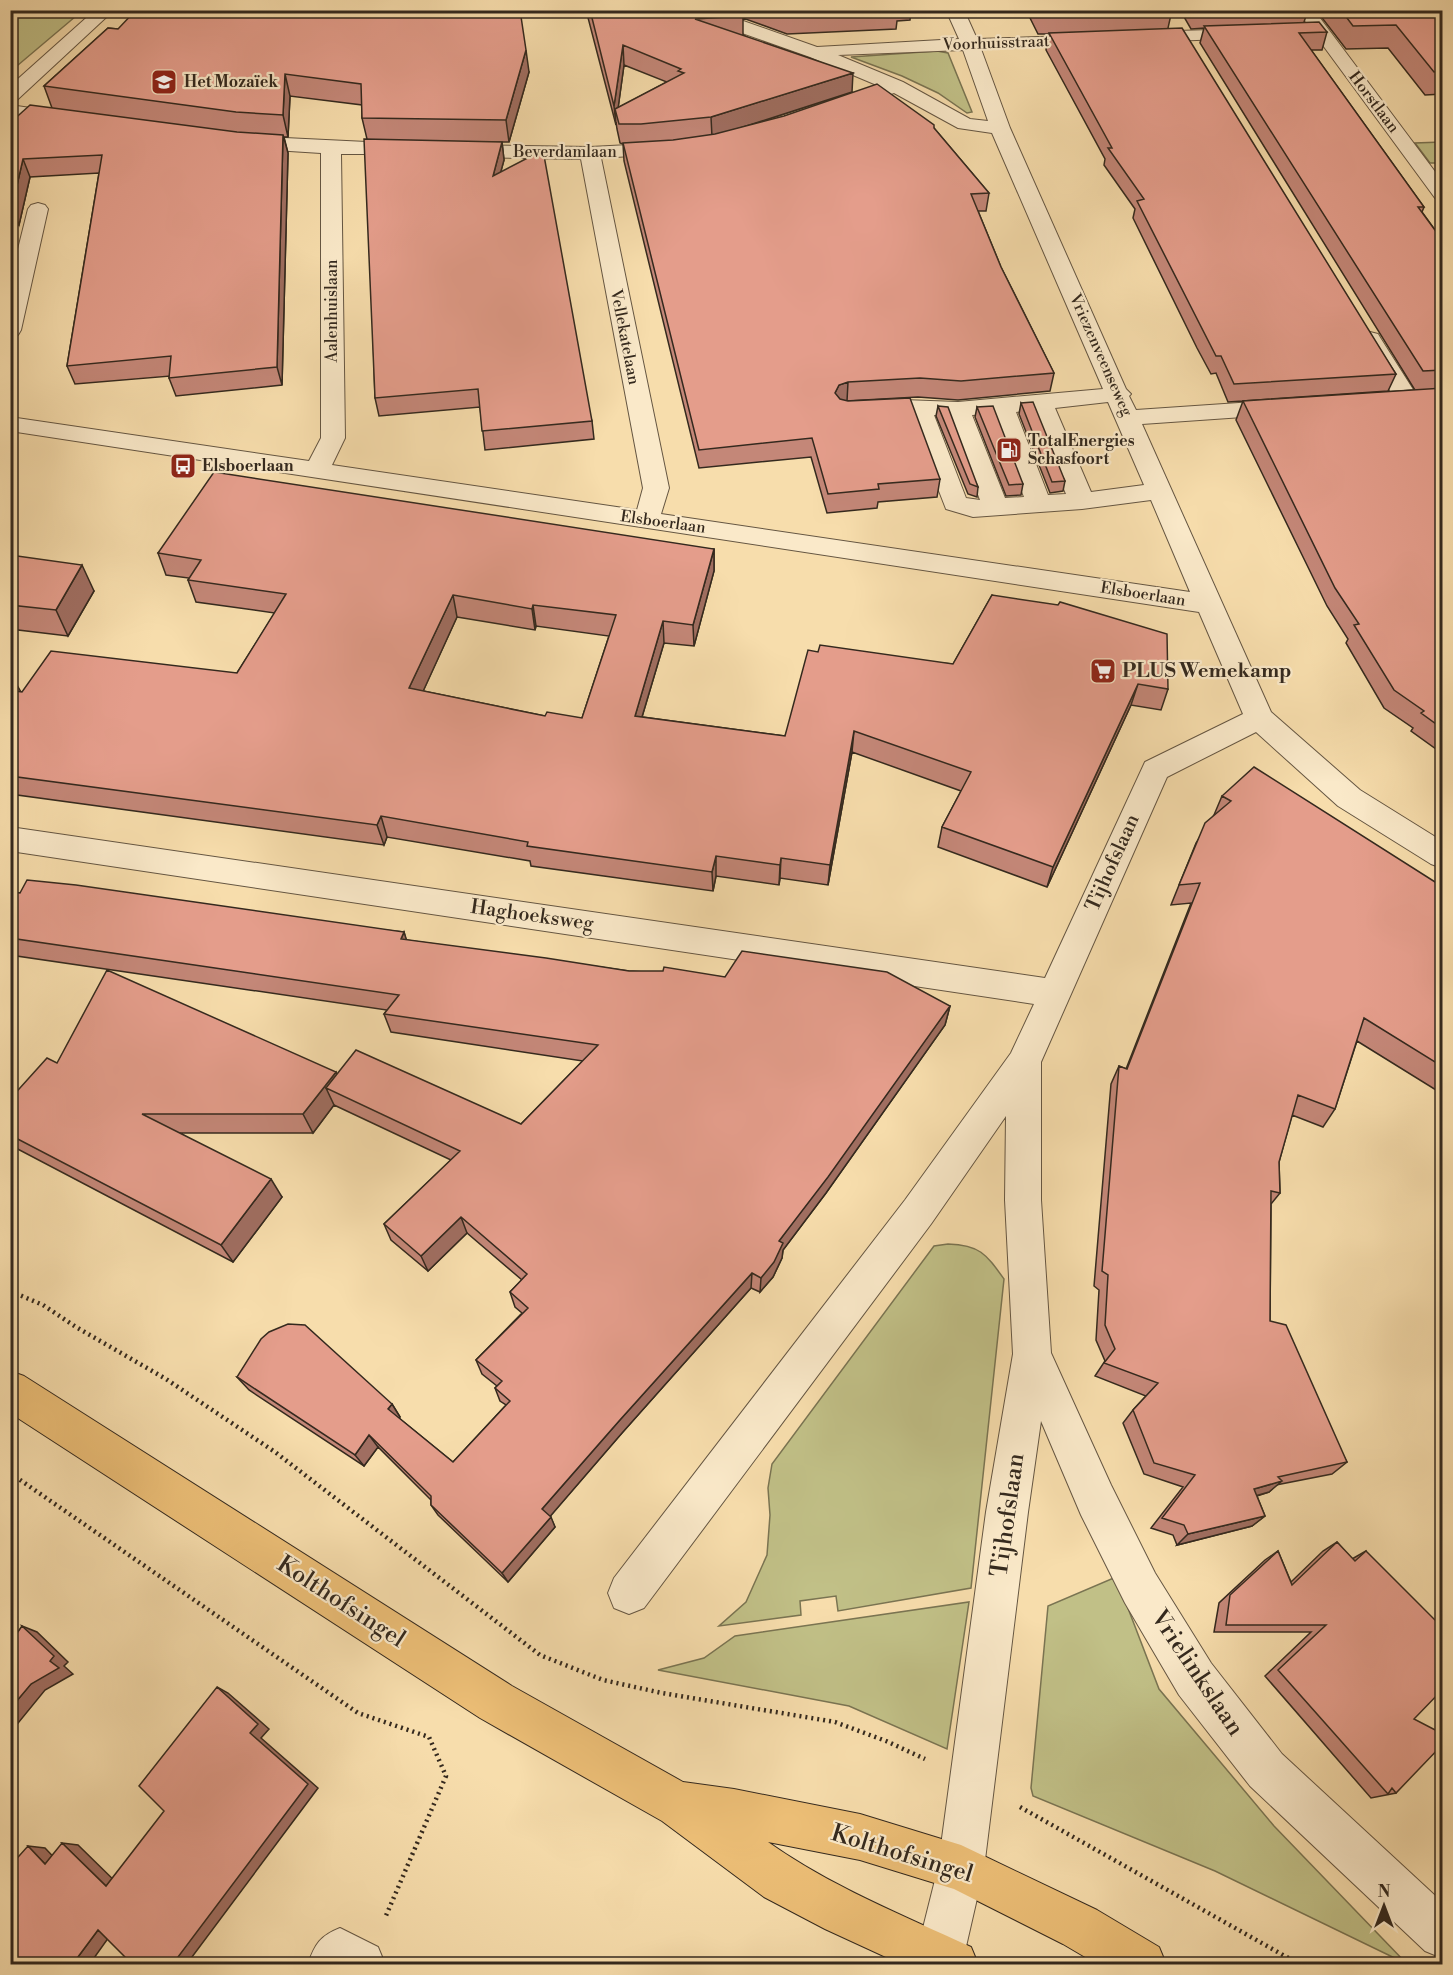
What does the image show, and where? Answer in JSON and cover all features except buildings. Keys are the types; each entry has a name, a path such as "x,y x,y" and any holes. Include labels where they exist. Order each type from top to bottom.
{"main road":[{"name":"Kolthofsingel","path":"10,1390 496,1702 678,1805 781,1880 944,1962"},
{"name":"Kolthofsingel","path":"678,1805 735,1812 860,1837 960,1868 1080,1927 1142,1965"}],"street":[{"path":"10,96 106,10"},
{"path":"694,10 816,53 896,86 965,124 1000,128"},
{"name":"Vriezenveenseweg","path":"955,10 970,44 1000,128 1119,394 1259,718 1349,798 1443,856"},
{"name":"Horstlaan","path":"1305,10 1443,194"},
{"path":"1178,27 1196,56"},
{"name":"Voorhuisstraat","path":"816,53 1118,38 1178,27 1263,33"},
{"path":"1298,32 1321,31"},
{"path":"822,111 896,86"},
{"path":"10,111 80,121"},
{"name":"Beverdamlaan","path":"219,139 331,148 591,153 689,147"},
{"name":"Aalenhuislaan","path":"317,469 333,438 331,148"},
{"name":"Vellekatelaan","path":"591,153 656,488 647,519"},
{"path":"10,330 38,209"},
{"path":"1360,322 1407,399"},
{"path":"883,408 918,406 958,409 1119,394"},
{"path":"1041,403 1082,501"},
{"path":"918,406 956,503 973,509 1082,501 1160,491"},
{"path":"1002,406 1039,504"},
{"path":"1129,418 1303,406"},
{"path":"958,409 994,503 1006,507"},
{"name":"Elsboerlaan","path":"10,424 1208,604"},
{"name":"Tijhofslaan","path":"629,1593 918,1212 1024,1062 1155,770 1259,718"},
{"name":"Haghoeksweg","path":"10,839 1054,993"},
{"name":"Tijhofslaan","path":"944,1962 974,1781 1007,1512 1032,1354 1023,1200 1024,1062"},
{"name":"Vrielinkslaan","path":"1032,1354 1096,1500 1140,1588 1195,1679 1266,1770 1358,1858 1443,1934"},
{"path":"332,1965 340,1952 361,1965"}],"path":[{"path":"10,1291 43,1305 76,1327 166,1378 255,1439 540,1655 603,1680 662,1693 835,1722 886,1741 974,1781 1299,1965"},
{"path":"10,1473 358,1713 429,1737 446,1776 384,1923"}],"shaded area":[{"path":"11,10 82,10 82,11 11,71"},
{"path":"937,51 948,53 972,112 967,113 938,93 902,76 851,57"},
{"path":"1442,142 1442,163 1430,163 1415,143"},
{"path":"948,1244 975,1249 987,1257 1004,1279 971,1588 838,1611 836,1596 800,1601 801,1615 719,1626 746,1602 767,1555 770,1515 768,1488 772,1464 934,1246"},
{"path":"1116,1577 1159,1689 1274,1826 1407,1964 1215,1871 1033,1796 1031,1788 1048,1606"},
{"path":"969,1602 947,1749 849,1706 658,1670 704,1658 735,1636"}],"place":[{"name":"Het Mozaïek","path":"164,82"},
{"name":"TotalEnergies Schasfoort","path":"1009,450"},
{"name":"Elsboerlaan","path":"183,466"},
{"name":"PLUS Wemekamp","path":"1103,671"}]}
